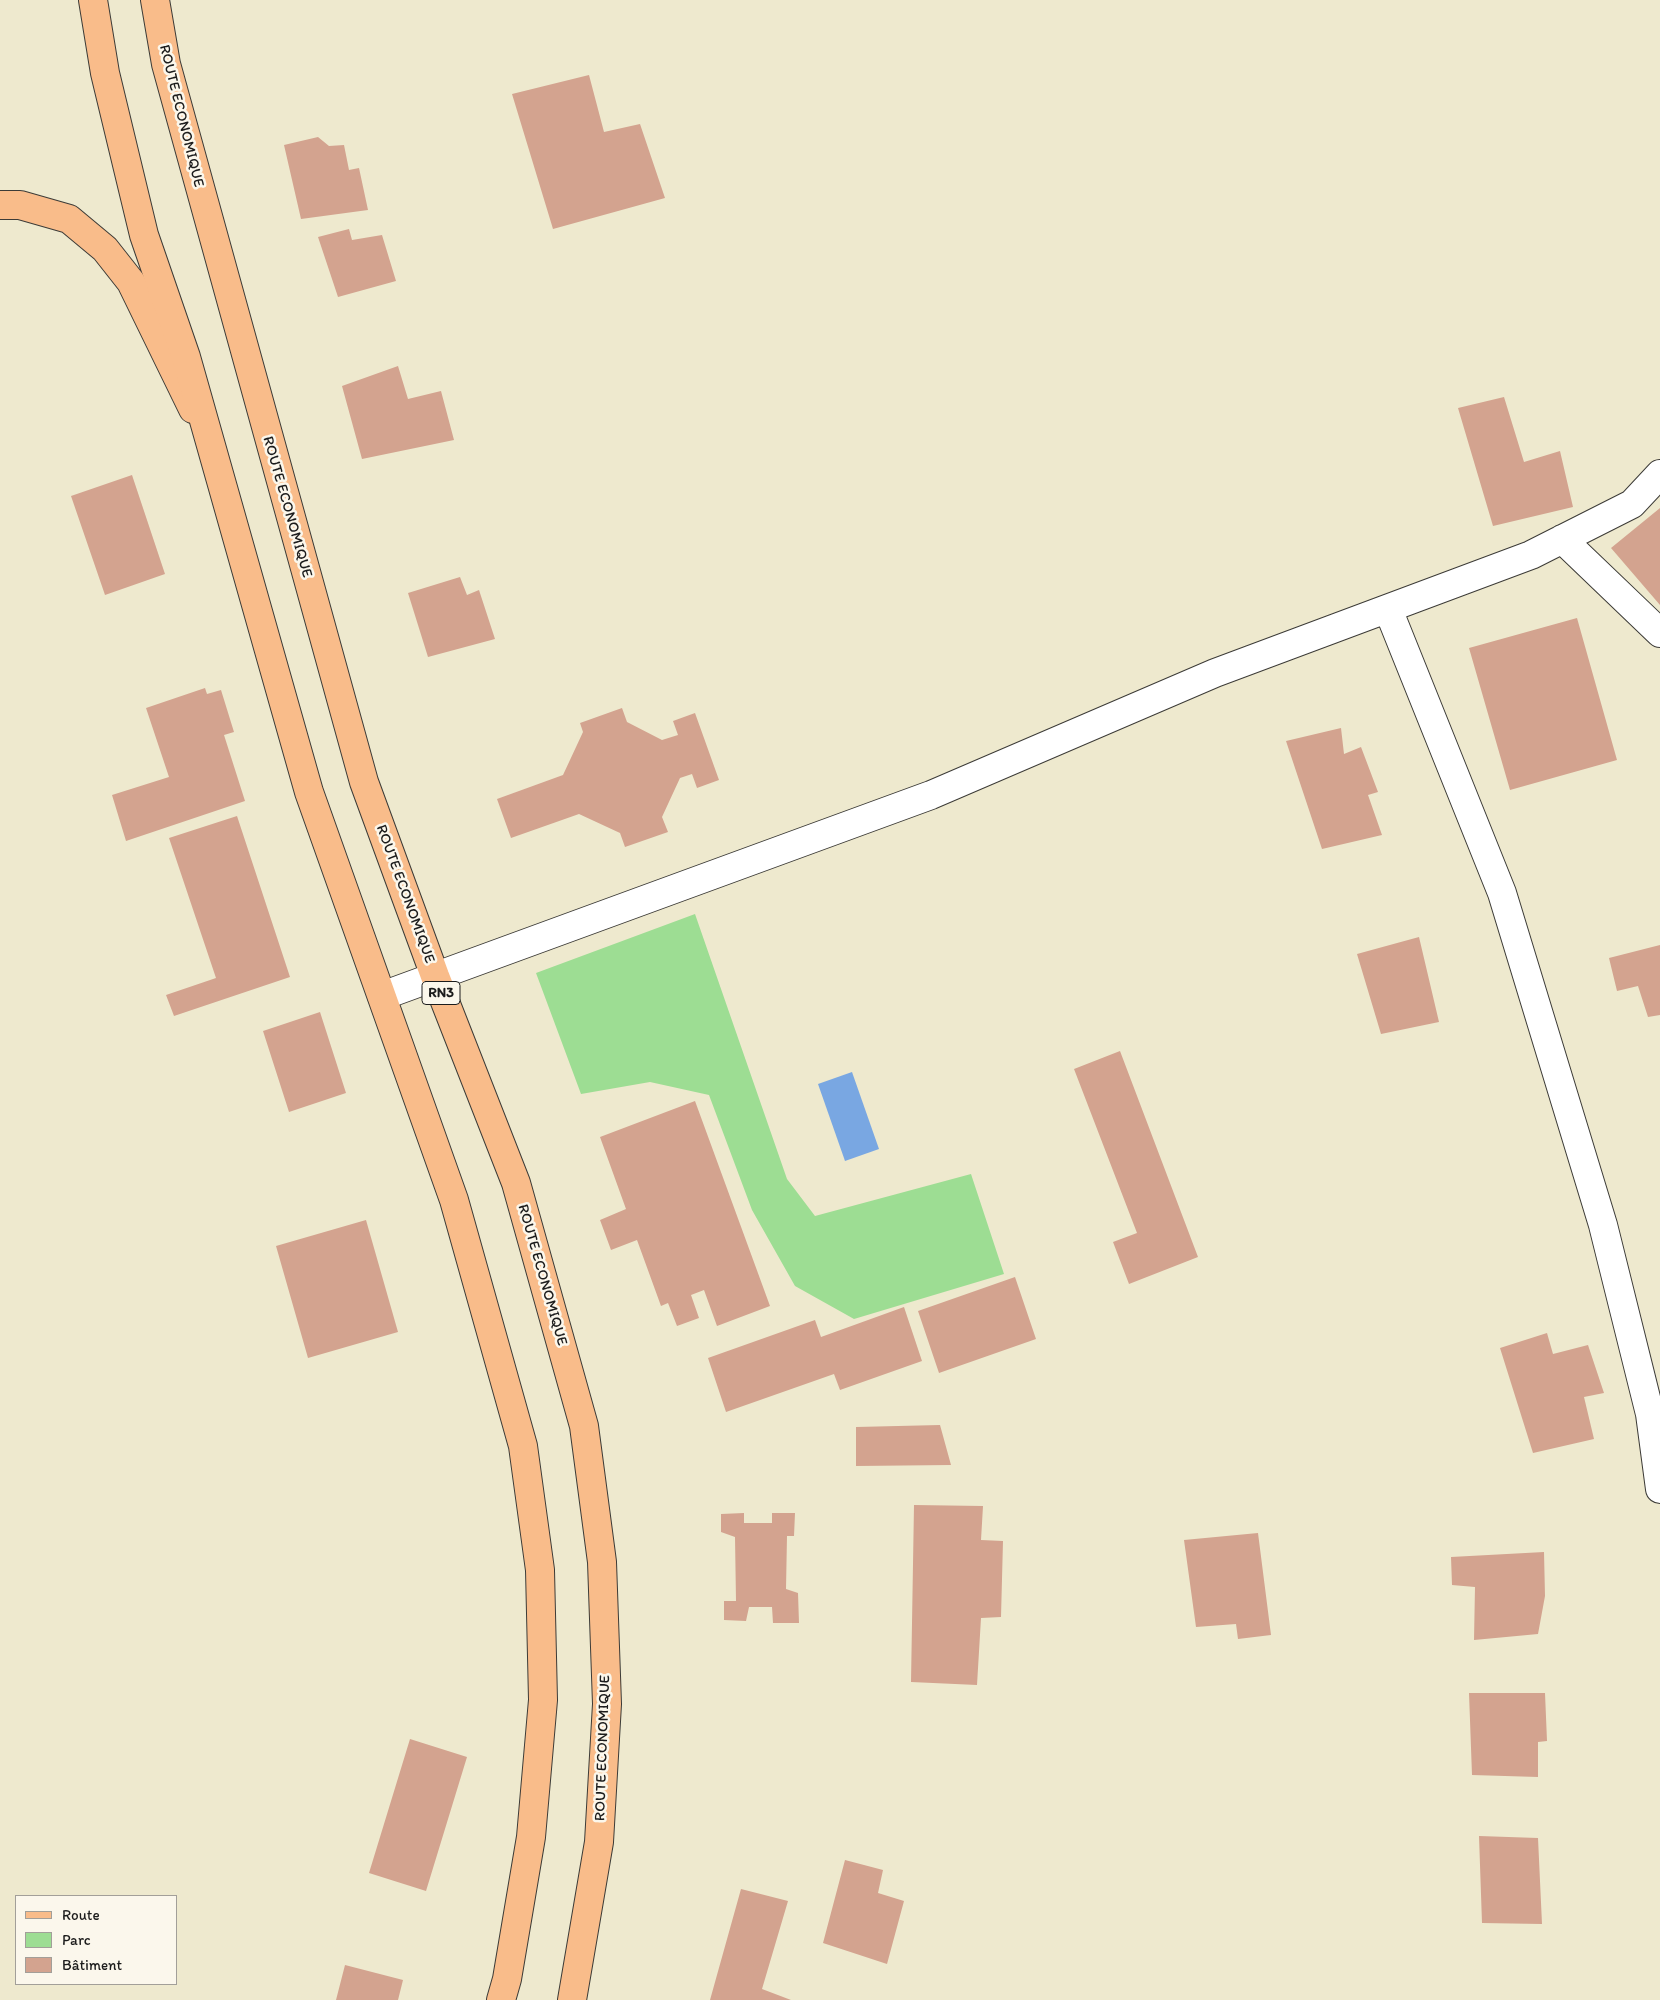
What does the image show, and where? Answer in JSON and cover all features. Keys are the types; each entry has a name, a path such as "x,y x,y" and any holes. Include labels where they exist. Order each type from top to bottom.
{"main road":[{"path":"94,0 105,73 144,235 186,357 309,792 454,1200 523,1446 540,1570 543,1700 531,1837 501,2000"},
{"name":"ROUTE ECONOMIQUE","path":"155,0 168,74 364,782 435,976 516,1182 584,1426 602,1562 607,1704 599,1842 572,2000"},
{"path":"0,205 20,205 70,219 105,249 131,282 210,443"}],"street":[{"path":"382,996 931,795 1215,673 1531,555 1632,504 1660,474"},
{"path":"1562,539 1660,632"},
{"path":"1388,609 1502,893 1603,1225 1650,1414 1660,1489"}],"green space":[{"path":"695,914 787,1179 815,1216 971,1174 1004,1274 854,1319 795,1286 752,1210 709,1095 650,1082 581,1094 536,973"}],"water":[{"path":"852,1072 879,1149 845,1161 818,1084"}],"building":[{"path":"589,75 604,132 640,124 665,198 553,229 512,94"},
{"path":"318,137 329,146 344,145 349,170 359,168 368,210 301,219 284,145"},
{"path":"349,229 352,240 382,235 396,281 338,297 318,237"},
{"path":"398,366 408,399 441,391 454,440 362,459 342,386"},
{"path":"1504,397 1524,462 1560,451 1573,507 1493,526 1458,408"},
{"path":"132,475 165,574 105,595 71,496"},
{"path":"1660,508 1660,605 1611,548"},
{"path":"460,577 467,595 479,590 495,639 428,657 408,593"},
{"path":"1577,618 1617,760 1510,790 1469,648"},
{"path":"205,688 207,694 221,690 234,732 224,735 245,801 126,841 112,795 169,777 146,708"},
{"path":"622,708 627,722 662,740 678,735 673,721 695,713 719,780 697,788 692,774 680,778 662,817 668,832 625,847 620,833 579,814 511,838 497,799 563,775 583,732 580,723"},
{"path":"1341,728 1344,754 1361,747 1378,792 1368,795 1382,835 1322,849 1286,741"},
{"path":"237,816 290,977 174,1016 166,995 216,978 169,838"},
{"path":"1419,937 1439,1022 1381,1034 1357,954"},
{"path":"1660,945 1660,1015 1648,1017 1638,986 1617,991 1609,958"},
{"path":"320,1012 346,1093 289,1112 263,1031"},
{"path":"1120,1051 1198,1257 1129,1284 1113,1242 1137,1233 1074,1069"},
{"path":"695,1101 770,1306 717,1326 704,1290 691,1295 699,1318 677,1326 668,1303 661,1306 637,1240 611,1250 600,1220 626,1209 600,1137"},
{"path":"366,1220 398,1332 308,1358 276,1246"},
{"path":"1015,1277 1036,1339 939,1373 918,1311"},
{"path":"904,1307 922,1361 840,1390 834,1374 726,1412 708,1358 815,1320 821,1337"},
{"path":"1547,1333 1553,1354 1588,1345 1604,1393 1584,1397 1594,1439 1533,1453 1500,1348"},
{"path":"940,1425 951,1465 856,1466 856,1427"},
{"path":"914,1505 983,1506 981,1540 1003,1541 1001,1617 981,1618 977,1685 911,1682"},
{"path":"744,1513 744,1523 772,1523 772,1513 795,1513 794,1536 787,1536 786,1589 798,1593 799,1623 773,1623 772,1607 749,1607 746,1621 724,1620 724,1601 736,1601 735,1537 721,1532 721,1514"},
{"path":"1258,1533 1271,1635 1238,1639 1236,1624 1196,1627 1184,1540"},
{"path":"1544,1552 1545,1596 1538,1634 1474,1640 1475,1587 1452,1585 1451,1557"},
{"path":"1469,1693 1545,1693 1547,1741 1538,1742 1538,1777 1472,1775"},
{"path":"410,1739 467,1757 426,1891 369,1873"},
{"path":"1479,1836 1538,1838 1542,1924 1482,1923"},
{"path":"845,1860 883,1870 878,1893 904,1901 887,1964 823,1943"},
{"path":"741,1889 788,1901 762,1989 791,2000 710,2000"},
{"path":"345,1965 403,1980 398,2000 336,2000"}]}
